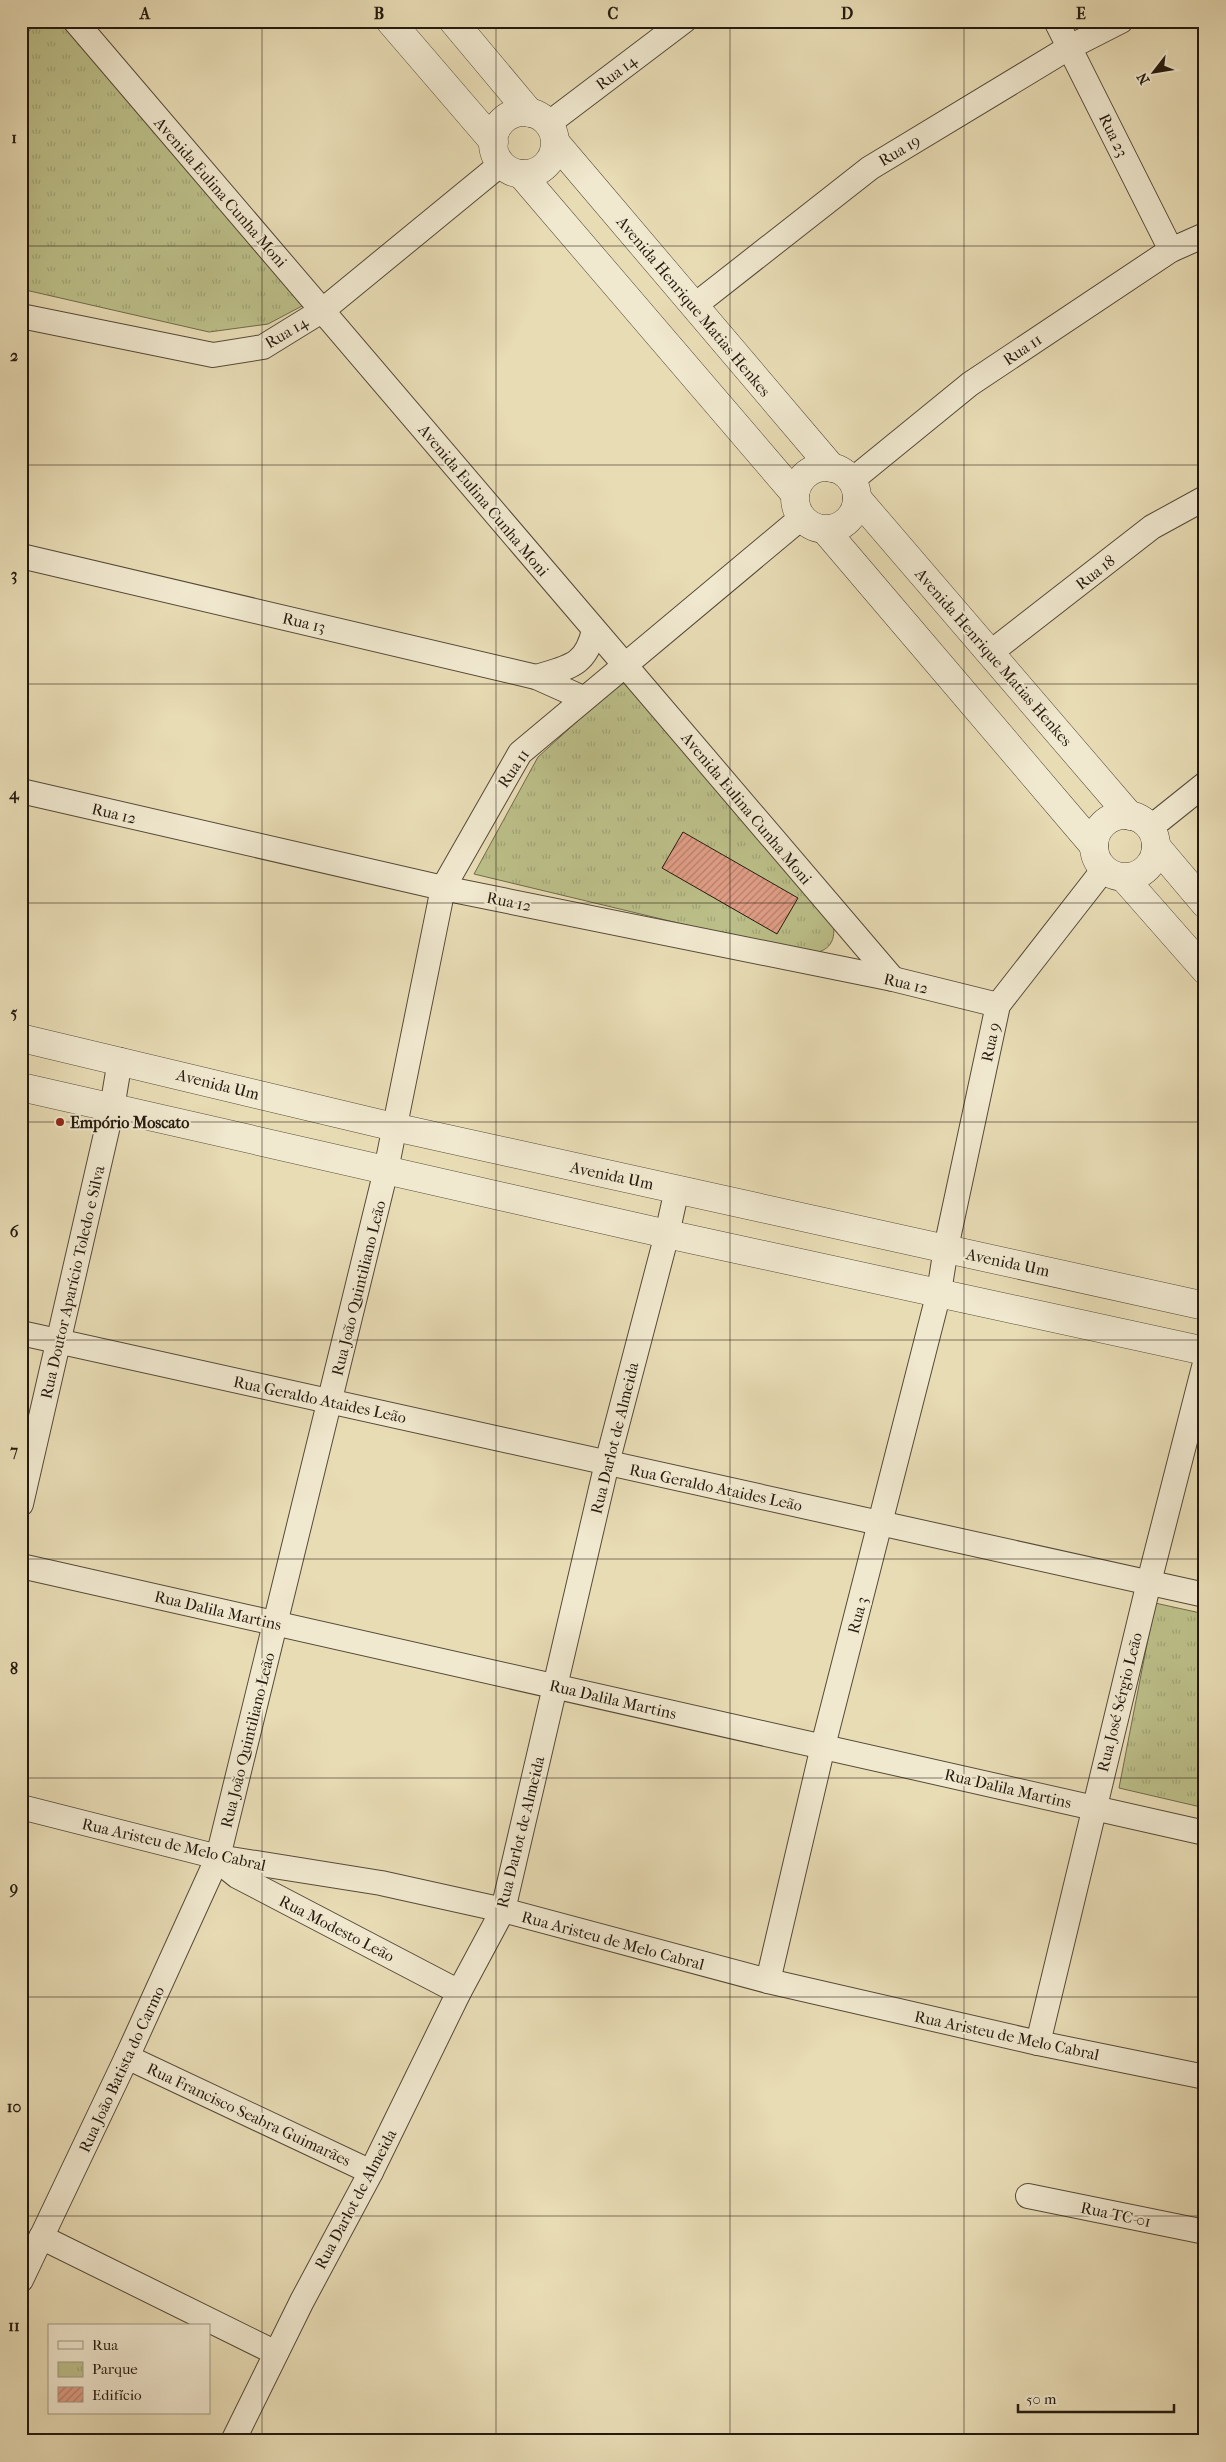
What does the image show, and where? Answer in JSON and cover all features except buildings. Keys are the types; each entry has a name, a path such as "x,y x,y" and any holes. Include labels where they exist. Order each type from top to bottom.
{"street":[{"name":"Avenida Eulina Cunha Moni","path":"75,21 893,979"},
{"path":"390,21 798,506 812,527 825,530 838,528 848,520 855,510 847,483 816,468 806,474 799,482 798,506"},
{"name":"Avenida Henrique Matias Henkes","path":"453,21 545,126 694,306 847,483 990,653 1145,830 1205,904"},
{"name":"Rua 14","path":"545,126 684,21"},
{"name":"Rua 23","path":"1056,21 1171,250"},
{"name":"Rua 19","path":"694,306 870,168 1070,47 1121,21"},
{"path":"515,113 545,126 554,155 547,165 537,173 505,160 498,127 505,118 515,113"},
{"name":"Rua 14","path":"21,316 213,355 263,347 323,310 505,160"},
{"name":"Rua 11","path":"847,483 970,384 1171,250 1205,235"},
{"name":"Rua 18","path":"990,653 1152,527 1205,498"},
{"name":"Rua 11","path":"394,1126 443,888 520,752 582,698 625,665 798,506"},
{"path":"825,530 1107,864 1205,970"},
{"name":"Rua 13","path":"21,556 536,677 582,698"},
{"path":"536,677 566,668 586,655 594,630"},
{"path":"1145,830 1205,784"},
{"name":"Rua 12","path":"21,792 443,888 893,979 998,1006"},
{"path":"1116,816 1145,830 1154,858 1148,868 1137,876 1107,864 1098,830 1106,822 1116,816"},
{"name":"Rua 9","path":"946,1248 998,1006 1107,864"},
{"name":"Avenida Um","path":"21,1038 394,1126 1205,1306"},
{"name":"Rua Doutor Aparício Toledo e Silva","path":"21,1504 112,1108 120,1060"},
{"path":"21,1087 667,1234 1205,1350"},
{"name":"Rua João Quintiliano Leão","path":"218,1859 386,1170 394,1126"},
{"name":"Rua Darlot de Almeida","path":"233,2441 276,2353 371,2172 459,1992 503,1910 607,1463 677,1189"},
{"name":"Rua 3","path":"768,1981 822,1746 882,1524 939,1292 946,1248"},
{"name":"Rua Geraldo Ataides Leão","path":"21,1333 1205,1595"},
{"name":"Rua José Sérgio Leão","path":"1038,2043 1148,1582 1205,1363"},
{"name":"Rua Dalila Martins","path":"21,1566 1205,1833"},
{"name":"Rua Aristeu de Melo Cabral","path":"21,1807 218,1859 381,1883 503,1910 768,1981 1038,2043 1205,2077"},
{"name":"Rua Modesto Leão","path":"218,1859 237,1876 459,1992"},
{"name":"Rua João Batista do Carmo","path":"21,2280 218,1859"},
{"name":"Rua Francisco Seabra Guimarães","path":"127,2057 371,2172"},
{"name":"Rua TC-01","path":"1028,2196 1205,2232"},
{"path":"41,2236 276,2353"}],"green space":[{"path":"59,21 76,35 302,306 268,324 209,332 21,289 21,43 35,22"},
{"path":"625,678 833,923 832,942 825,949 820,952 807,954 474,874 538,757"},
{"path":"1155,1603 1205,1614 1205,1808 1119,1788"}],"place":[{"name":"Empório Moscato","path":"60,1122"}]}
